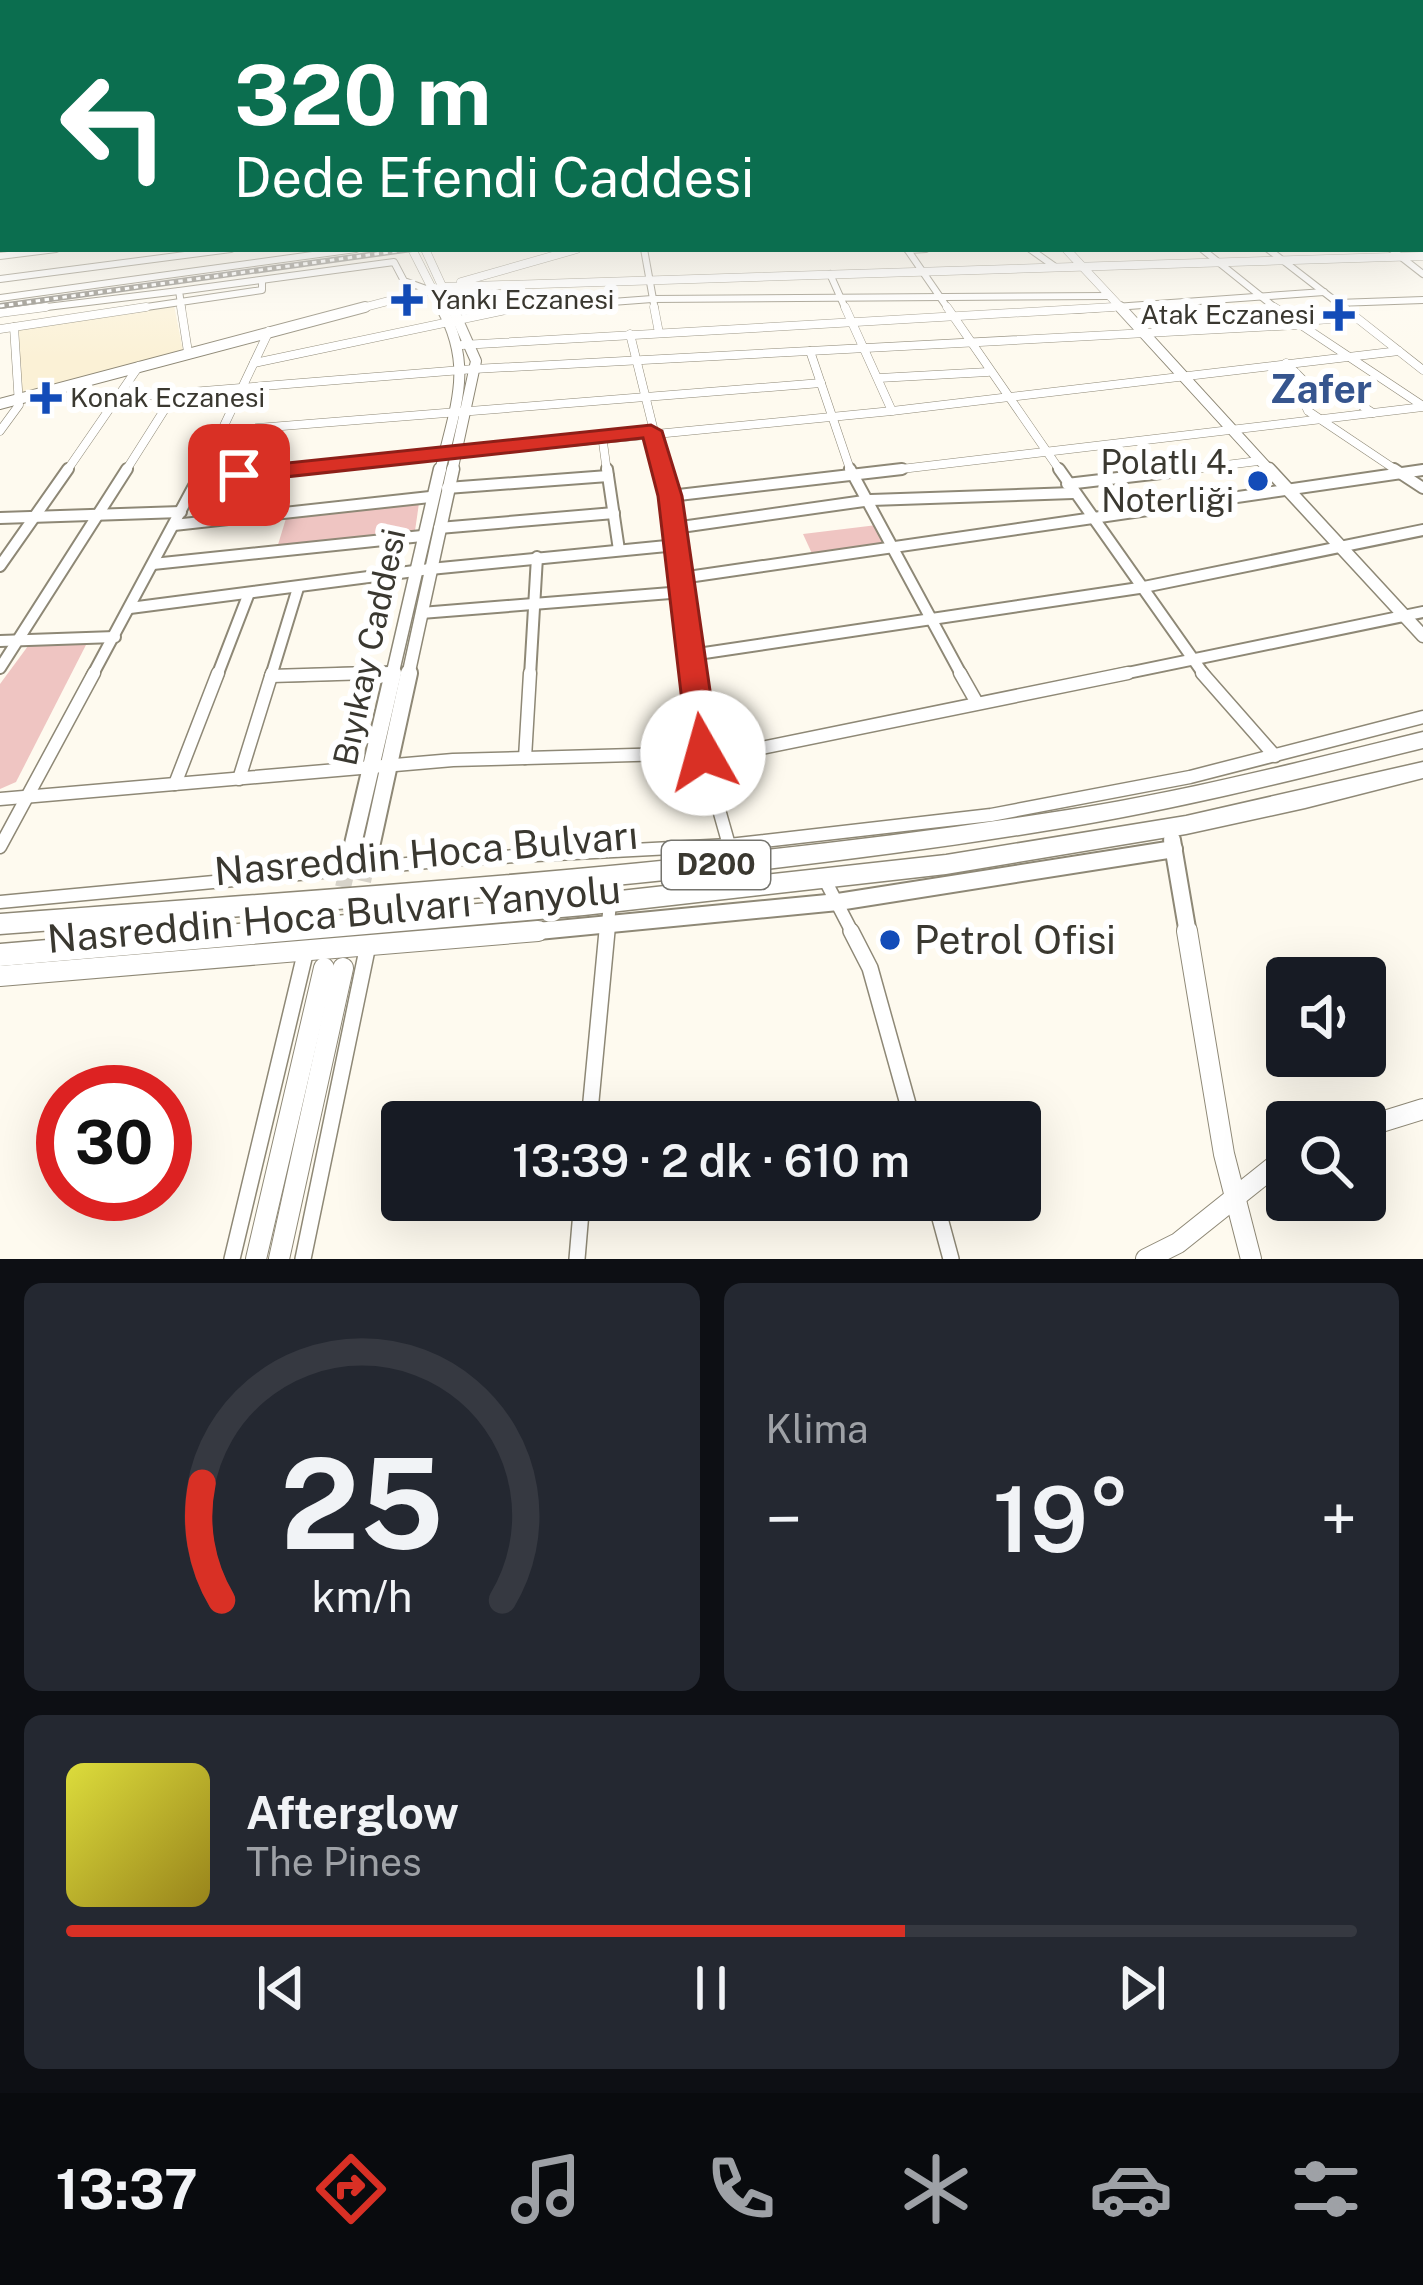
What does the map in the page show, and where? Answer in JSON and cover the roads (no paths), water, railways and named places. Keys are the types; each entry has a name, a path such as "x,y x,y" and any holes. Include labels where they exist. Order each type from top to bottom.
{"highway":[{"name":"Nasreddin Hoca Bulvarı","path":"0,924 899,844 1117,812 1423,740"},
{"name":"Nasreddin Hoca Bulvarı","path":"0,955 609,914 832,892 947,868 1172,839 1423,770"}],"street":[{"path":"0,256 32,252"},
{"path":"0,280 185,252"},
{"path":"234,252 237,266"},
{"path":"0,298 335,252"},
{"name":"Bıyıkay Caddesi","path":"350,857 430,497 449,452 468,370 467,344 414,252"},
{"name":"Bıyıkay Caddesi","path":"426,252 435,289"},
{"path":"0,404 567,252"},
{"path":"644,252 659,333"},
{"path":"910,252 1005,398 1191,660 1275,756"},
{"path":"1034,252 1054,266"},
{"path":"1069,252 1423,636"},
{"path":"1206,252 1294,324 1423,406"},
{"path":"1272,252 1423,370"},
{"path":"1395,252 1423,274"},
{"path":"0,313 394,262 404,281 435,289 1345,253 1423,254"},
{"path":"44,292 48,273"},
{"path":"830,274 892,411"},
{"path":"0,329 262,290 262,280"},
{"path":"179,291 188,352"},
{"path":"254,363 531,304 652,298 1113,301 1324,292"},
{"path":"1337,303 1423,300"},
{"path":"467,344 954,319 1113,301"},
{"path":"116,398 468,370 1143,335 1355,316"},
{"path":"0,431 19,408 14,327"},
{"path":"0,847 181,512 269,331"},
{"path":"630,334 670,496 703,753 729,844"},
{"path":"809,351 851,472 871,500 977,703"},
{"path":"198,479 602,435 892,411 1399,352"},
{"path":"0,360 13,357"},
{"path":"1286,363 1306,383 1330,386 1373,413"},
{"path":"1286,363 1308,411 1423,488"},
{"path":"0,566 139,365"},
{"path":"879,378 988,372"},
{"path":"221,431 821,383"},
{"path":"0,668 175,393"},
{"path":"670,496 1423,406"},
{"path":"602,435 619,550"},
{"name":"Bıyıkay Caddesi","path":"369,856 447,488 449,452"},
{"path":"674,528 871,500 1070,489 1258,461"},
{"path":"422,613 682,585 1423,470"},
{"path":"447,488 608,476"},
{"path":"174,525 430,497"},
{"path":"0,518 181,512"},
{"path":"439,528 614,514"},
{"path":"691,655 1139,588 1423,530"},
{"path":"153,564 422,536"},
{"path":"130,608 412,575 430,569 676,545"},
{"path":"525,758 537,557"},
{"path":"239,779 298,588"},
{"path":"175,784 249,593"},
{"path":"0,799 525,758 742,752 1423,612"},
{"path":"0,641 115,637"},
{"path":"271,676 392,672"},
{"path":"0,902 460,859 729,844 992,815 1275,756 1423,717"},
{"path":"1172,839 1233,1196 1251,1259"},
{"path":"832,892 870,968 908,1101"},
{"path":"591,1101 609,914"},
{"name":"Nasreddin Hoca Bulvarı Yanyolu","path":"0,976 205,963 609,914"},
{"path":"303,1259 368,944"},
{"path":"232,1259 306,950"},
{"path":"256,1259 334,968 279,1259"},
{"path":"1386,1120 1423,1109"},
{"path":"1146,1259 1178,1243 1266,1172"},
{"path":"577,1259 580,1221"},
{"path":"941,1221 951,1259"}],"tunnel":[{"path":"352,928 369,856"},
{"path":"332,934 349,862"}],"railway":[{"path":"0,306 390,252"}],"place":[{"name":"Yankı Eczanesi","path":"407,300"},
{"name":"Atak Eczanesi","path":"1339,315"},
{"name":"Konak Eczanesi","path":"46,398"},
{"name":"Polatlı 4. Noterliği","path":"1258,481"},
{"name":"Petrol Ofisi","path":"890,940"}],"district":[{"name":"Zafer","path":"1321,389"}]}
